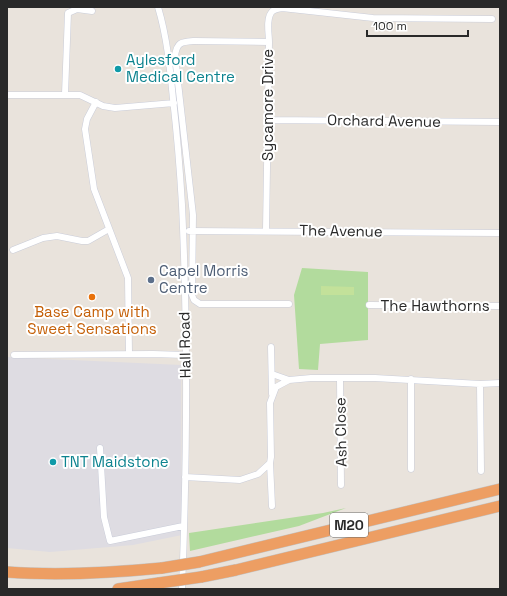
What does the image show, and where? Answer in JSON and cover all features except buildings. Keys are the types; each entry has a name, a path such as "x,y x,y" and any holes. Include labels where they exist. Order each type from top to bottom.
{"highway":[{"name":"M20","path":"7,572 43,575 87,574 162,568 199,562 500,489"},
{"name":"M20","path":"118,589 201,577 243,568 500,506"}],"street":[{"name":"Hall Road","path":"158,7 167,41 174,103 185,255 185,477 182,589"},
{"path":"269,42 269,20 271,13 282,8 373,18 492,19"},
{"path":"66,94 68,12 77,9 92,11"},
{"name":"Sycamore Drive","path":"192,230 193,215 175,56 178,44 194,41 269,42 266,230"},
{"path":"7,95 80,95 103,106 115,108 174,103"},
{"path":"96,102 87,119 85,129 94,189 128,278 129,354"},
{"name":"Orchard Avenue","path":"268,120 500,122"},
{"path":"12,250 43,238 57,236 82,241 88,240 109,229"},
{"path":"192,230 192,294 194,300 200,304 290,304"},
{"name":"The Avenue","path":"183,231 266,230 500,233"},
{"name":"The Hawthorns","path":"369,305 500,306"},
{"path":"271,347 272,397"},
{"path":"14,355 186,354"},
{"path":"272,374 289,380"},
{"path":"272,506 270,403 276,387 289,380 311,378 411,379 480,384 500,383"},
{"name":"Ash Close","path":"340,378 341,485"},
{"path":"411,379 411,469"},
{"path":"480,384 481,470"},
{"path":"100,448 104,517 110,541 184,526"},
{"path":"185,477 240,480 258,474 270,463"}],"shaded area":[{"path":"7,357 181,365 182,535 133,545 50,552 7,548"}],"green space":[{"path":"302,268 368,272 368,340 320,344 318,370 299,369 294,295"},
{"path":"321,286 354,287 354,295 321,295"},
{"path":"346,508 299,526 190,551 189,533 323,513"}],"place":[{"name":"Aylesford Medical Centre","path":"118,69"},
{"name":"Capel Morris Centre","path":"151,280"},
{"name":"Base Camp with Sweet Sensations","path":"92,297"},
{"name":"TNT Maidstone","path":"53,462"}]}
